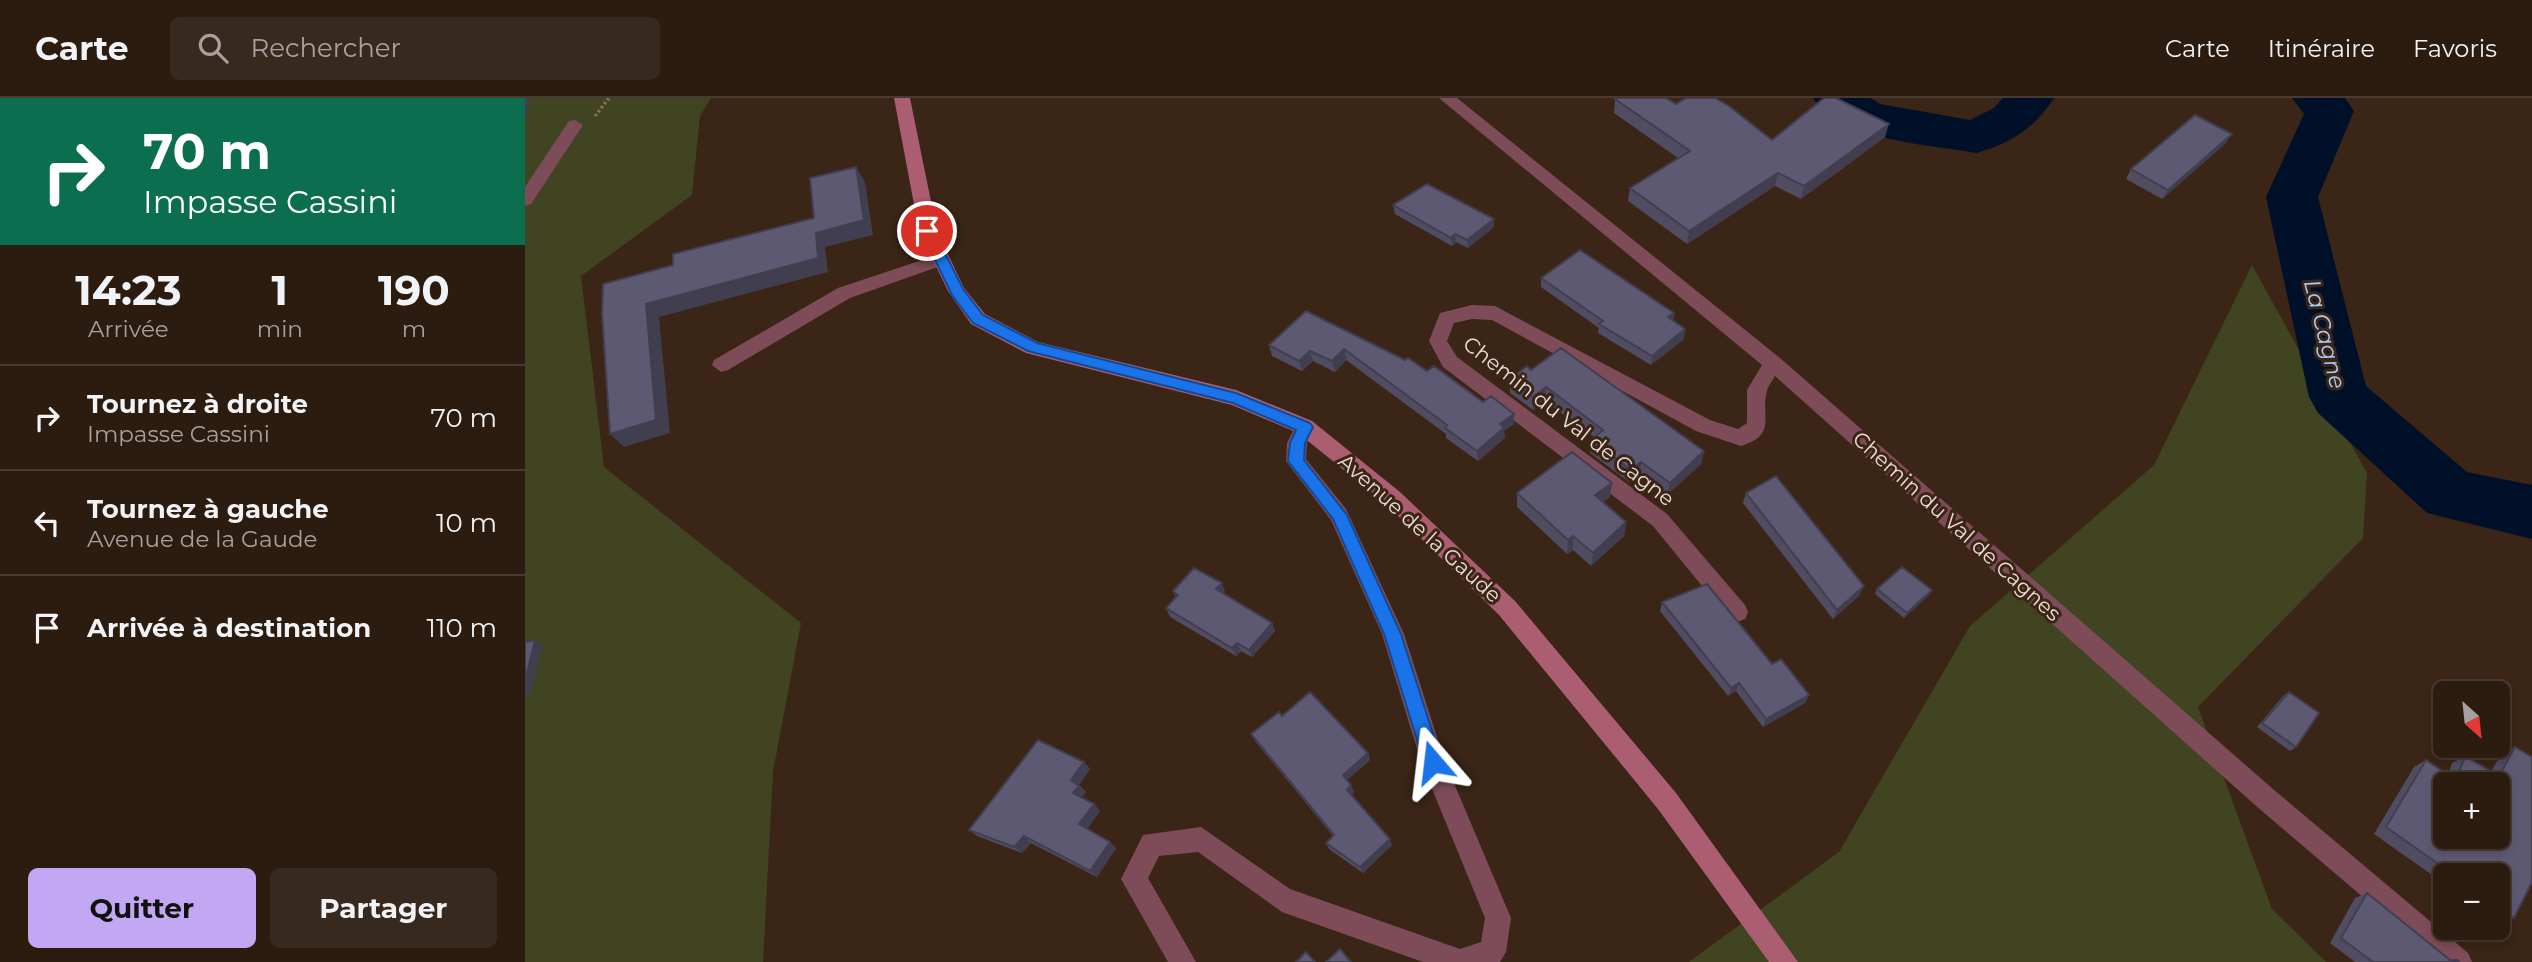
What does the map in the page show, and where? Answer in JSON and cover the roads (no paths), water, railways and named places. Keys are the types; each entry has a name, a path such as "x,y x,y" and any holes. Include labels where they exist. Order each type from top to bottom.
{"street":[{"name":"Avenue de la Gaude","path":"902,98 927,231 957,291 978,319 1033,348 1236,398 1305,427 1393,498 1507,608 1667,801 1785,962"},
{"name":"Chemin du Val de Cagnes","path":"1447,98 1773,363 2253,788 2459,962"},
{"path":"525,200 575,125"},
{"path":"721,365 844,293 940,260"},
{"name":"Chemin du Val de Cagne","path":"1737,612 1660,520 1450,362 1438,341 1447,318 1472,312 1495,313 1703,426 1741,438 1757,426 1757,390 1773,363"},
{"path":"1183,962 1134,879 1152,844 1201,839 1282,899 1460,962 1493,952 1498,918 1433,762 1387,622 1339,515 1296,461 1297,443 1305,427"}],"waterway":[{"name":"La Cagne","path":"1837,98 1866,117 1976,137 2011,119 2030,98"},
{"name":"La Cagne","path":"2316,98 2330,111 2292,197 2339,397 2449,495 2532,512"}]}
